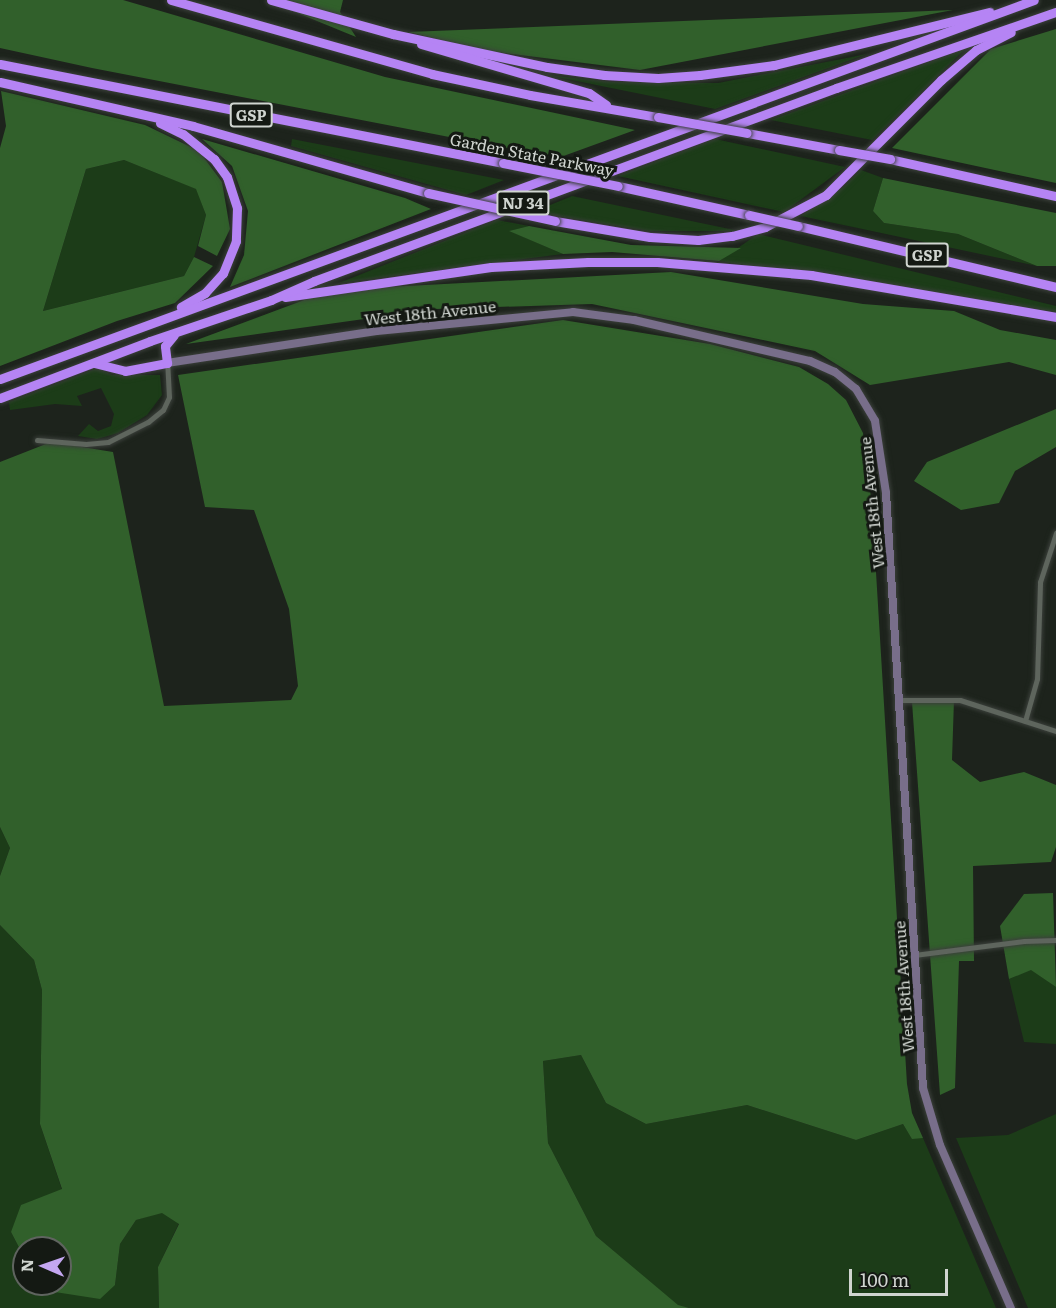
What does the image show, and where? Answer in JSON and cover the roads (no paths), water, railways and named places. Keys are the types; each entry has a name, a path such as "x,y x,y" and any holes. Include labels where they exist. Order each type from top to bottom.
{"highway":[{"path":"171,0 432,74 530,95 890,159 1056,196"},
{"path":"271,0 589,93 611,108"},
{"path":"393,34 573,72 635,77 680,77 774,65 1034,0"},
{"name":"NJ 34","path":"0,380 144,325 1018,5"},
{"path":"0,82 193,126 428,193 555,221 650,237 690,240 732,236 765,227 816,203 841,184 924,97 976,50 1052,13"},
{"name":"NJ 34","path":"0,398 271,300 314,281 814,96 1052,13"},
{"name":"Garden State Parkway","path":"0,64 618,186 1056,287"},
{"path":"144,325 212,287 232,256 239,224 231,184 214,159 183,134 147,116"},
{"path":"271,300 326,289 491,267 577,262 657,262 811,275 1056,317"},
{"path":"93,363 125,371 166,363 165,346 176,334"}],"street":[{"name":"West 18th Avenue","path":"166,363 377,331 573,312 634,320 801,359 827,368 849,382 862,396 872,412 879,435 886,499 921,1065 927,1105 940,1144 1011,1308"},
{"path":"37,440 86,444 108,442 148,422 163,410 169,397 166,363"},
{"path":"1025,721 1037,679 1040,582 1056,533"},
{"path":"899,700 960,700 1056,731"},
{"path":"914,955 1024,940 1056,940"}]}
